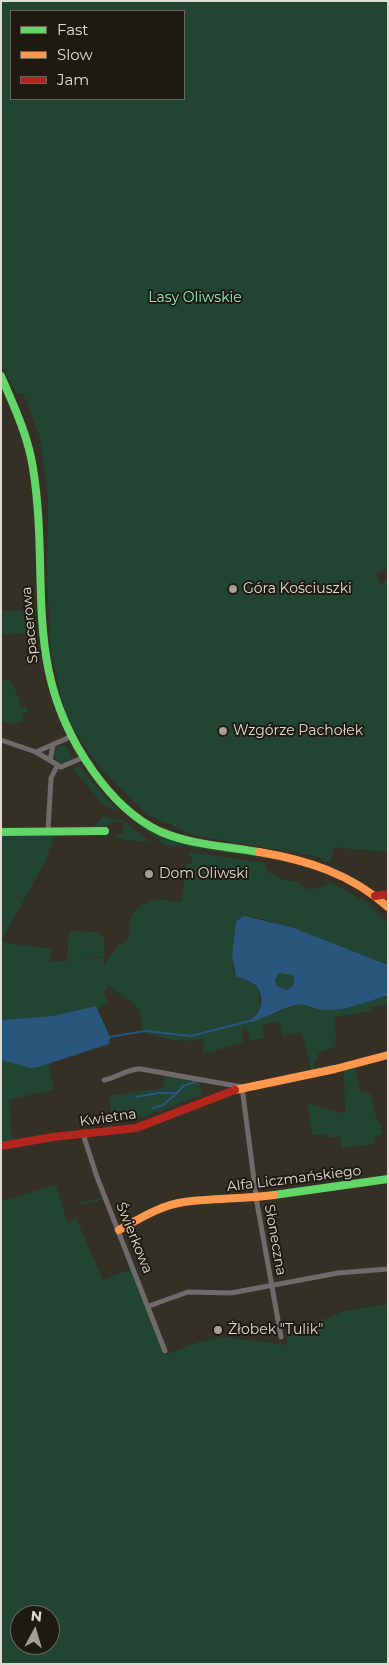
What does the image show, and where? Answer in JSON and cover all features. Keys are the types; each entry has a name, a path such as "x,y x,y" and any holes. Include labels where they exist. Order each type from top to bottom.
{"street":[{"name":"Spacerowa","path":"1,376 22,423 31,454 37,498 43,653 51,687 70,737 82,758 121,804 159,831 185,840 311,862 353,882 386,903"},
{"path":"36,752 70,737"},
{"path":"1,740 36,752 57,766 65,767 82,758"},
{"path":"50,760 52,746"},
{"path":"48,831 51,778 57,766"},
{"path":"1,832 106,831"},
{"path":"376,896 388,894"},
{"name":"Kwietna","path":"1,1146 146,1125 242,1087 335,1069 388,1055"},
{"name":"Kwietna","path":"104,1080 116,1078 136,1069 162,1071 242,1087"},
{"name":"Słoneczna","path":"242,1087 256,1198 281,1337"},
{"name":"Świerkowa","path":"83,1134 97,1176 165,1351"},
{"name":"Alfa Liczmańskiego","path":"119,1230 149,1213 172,1204 256,1198 388,1179"},
{"path":"149,1306 188,1292 231,1293 338,1273 388,1269"}],"green space":[{"name":"Lasy Oliwskie","path":"1,1 388,1 388,568 376,573 380,584 388,581 388,852 334,847 330,863 316,856 192,835 147,814 103,771 67,719 51,653 47,576 48,496 40,437 23,393 17,394 1,364"},
{"path":"33,610 34,633 1,635 1,611"},
{"path":"7,679 13,684 22,707 26,705 28,712 23,714 23,721 12,724 1,720 1,682"},
{"path":"65,745 73,758 66,763 59,763 54,754 57,748"},
{"path":"79,767 118,811 105,806 72,768"},
{"path":"104,816 125,821 149,842 121,839 113,835 123,833 123,822 112,822 106,828 91,829"},
{"path":"128,817 158,836 182,843 183,847 165,845"},
{"path":"1,836 54,836 46,860 1,941"},
{"path":"188,844 262,855 265,858 186,847"},
{"path":"189,852 265,863 274,876 301,883 301,887 314,890 326,885 329,881 368,903 388,923 388,965 267,920 253,917 236,920 232,955 234,973 240,978 255,984 259,990 260,1010 252,1022 296,1005 308,1005 317,1009 355,1006 388,995 388,1004 372,1007 373,1011 335,1017 336,1046 319,1053 314,1064 315,1068 311,1069 302,1032 282,1036 280,1021 263,1025 264,1038 249,1041 248,1029 242,1029 243,1042 203,1054 204,1038 181,1041 144,1033 138,1009 108,984 108,989 103,991 108,1003 98,1008 96,1006 53,1016 1,1020 1,942 51,949 49,962 69,961 67,958 69,932 99,932 104,938 104,957 73,960 104,958 104,965 118,946 129,938 130,920 133,912 152,899 182,902 186,864 193,864"},
{"path":"281,972 289,972 294,977 292,988 281,990 276,985 276,977"},
{"path":"1,1060 22,1066 48,1063 54,1089 9,1100 12,1140 1,1142"},
{"path":"356,1068 360,1092 370,1093 378,1124 381,1124 382,1135 375,1135 374,1144 342,1148 340,1136 328,1138 327,1133 312,1135 307,1103 345,1114 344,1071"},
{"path":"165,1073 200,1080 201,1095 138,1119 113,1122 109,1096 164,1088"},
{"path":"56,1185 63,1208 101,1197 102,1199 97,1201 63,1209 67,1223 76,1218 103,1280 131,1269 164,1355 199,1342 224,1337 287,1345 287,1335 344,1311 388,1304 388,1664 1,1664 1,1201"}],"water":[{"path":"244,916 291,927 388,965 388,995 356,1006 331,1010 296,1005 252,1022 252,1018 256,1016 260,1007 261,997 258,987 250,981 236,976 232,955 236,921","holes":["279,973 293,975 294,982 290,988 286,990 277,986 275,980"]},
{"path":"96,1006 110,1037 109,1044 38,1067 31,1068 1,1060 1,1020 53,1016"}],"waterway":[{"path":"109,1037 145,1031 191,1036 253,1020"},
{"path":"136,1097 159,1093 177,1093 183,1086 197,1081"},
{"path":"153,1108 163,1105 176,1094"}],"traffic: fast":[{"path":"1,376 20,421 31,456 38,509 42,624 47,660 55,697 70,733 93,771 107,789 131,813 149,826 183,839 259,852"},
{"path":"1,832 105,831"},
{"path":"274,1195 388,1179"}],"traffic: slow":[{"path":"259,852 294,859 328,870 374,895 388,907"},
{"path":"235,1090 335,1069 388,1055"},
{"path":"119,1230 150,1213 175,1204 274,1195"}],"traffic: jam":[{"path":"375,896 388,894"},
{"path":"1,1146 53,1137 136,1128 235,1090"}],"place":[{"name":"Góra Kościuszki","path":"233,589"},
{"name":"Wzgórze Pachołek","path":"223,731"},
{"name":"Dom Oliwski","path":"149,874"},
{"name":"Żłobek \"Tulik\"","path":"218,1330"}]}
